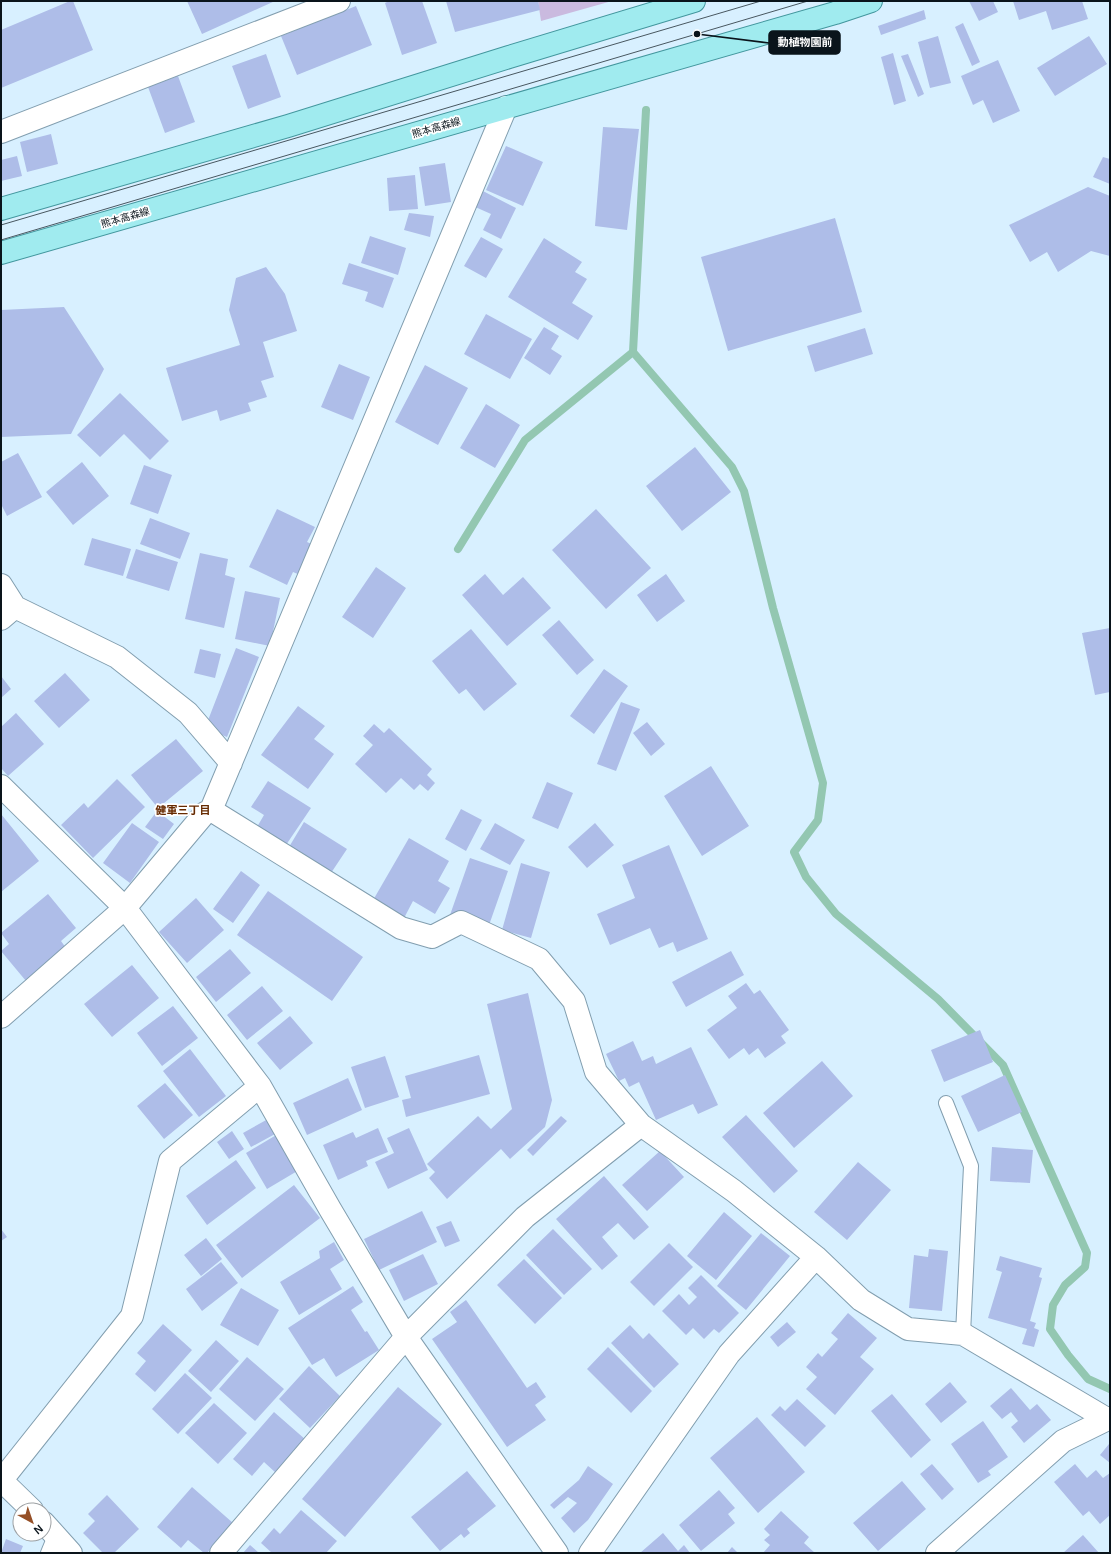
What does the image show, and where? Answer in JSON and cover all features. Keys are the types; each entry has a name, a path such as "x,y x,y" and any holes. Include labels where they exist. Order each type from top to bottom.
{"main road":[{"path":"1,209 288,126 694,1"},
{"name":"熊本高森線","path":"1,253 506,107 857,3"}],"street":[{"path":"1,132 339,1"},
{"path":"1,1017 125,908 205,813 211,810 506,107"},
{"path":"1,586 8,613 117,657 188,713 231,763"},
{"path":"1,786 125,908 260,1086 330,1209 406,1337 557,1553"},
{"path":"211,810 401,928 432,937 461,922 539,959 574,1001 596,1072 641,1125 734,1191 816,1257 861,1300 908,1329 963,1334 1108,1418"},
{"path":"24,1502 1,1480 132,1316 170,1161 260,1086"},
{"path":"221,1553 406,1337 525,1217 641,1125"},
{"path":"590,1553 729,1354 816,1257"},
{"path":"937,1553 1063,1441 1108,1418"},
{"path":"52,1539 71,1553"}],"lane":[{"path":"946,1103 971,1166 963,1334"}],"shaded area":[{"path":"538,1 612,1 541,21"}],"building":[{"path":"73,1 93,50 1,88 1,30"},
{"path":"187,1 275,1 202,34"},
{"path":"389,1 422,1 437,43 402,55 385,3"},
{"path":"446,1 538,1 540,10 455,32"},
{"path":"969,1 993,1 998,12 979,21"},
{"path":"1013,1 1082,1 1088,19 1052,30 1046,11 1019,20"},
{"path":"356,6 372,45 297,75 281,36"},
{"path":"924,10 926,19 881,35 878,26"},
{"path":"963,23 980,62 972,66 955,27"},
{"path":"938,36 951,83 930,88 918,42"},
{"path":"1089,36 1107,64 1055,96 1037,68"},
{"path":"893,53 906,101 894,105 881,57"},
{"path":"266,54 281,97 248,109 232,66"},
{"path":"908,54 924,94 918,97 901,56"},
{"path":"998,60 1020,111 993,123 983,100 973,105 961,76"},
{"path":"178,76 195,122 165,133 148,87"},
{"path":"603,127 639,129 627,230 595,226"},
{"path":"51,134 58,164 27,172 20,142"},
{"path":"506,146 543,162 523,206 486,190"},
{"path":"17,156 22,176 1,181 1,160"},
{"path":"1103,157 1110,159 1110,184 1093,177"},
{"path":"445,163 451,202 425,206 419,167"},
{"path":"415,175 418,209 389,211 387,178"},
{"path":"1088,187 1110,196 1110,256 1091,251 1058,272 1047,252 1030,262 1009,225"},
{"path":"481,190 516,208 501,239 483,230 491,214 473,206"},
{"path":"409,213 434,216 430,237 404,230"},
{"path":"835,218 862,312 728,351 701,257"},
{"path":"370,236 406,248 398,275 361,263"},
{"path":"481,237 503,249 486,278 464,266"},
{"path":"544,238 582,262 575,272 587,279 572,303 593,316 578,340 508,297"},
{"path":"349,263 394,278 383,308 365,301 368,292 342,284"},
{"path":"266,267 285,294 297,331 263,342 274,377 261,381 267,397 248,403 251,411 220,421 217,410 182,421 166,368 240,345 229,310 236,278"},
{"path":"64,307 104,369 71,434 1,437 1,310"},
{"path":"486,314 532,339 510,379 464,354"},
{"path":"544,327 559,336 551,349 562,356 550,375 524,358"},
{"path":"865,328 873,354 815,372 807,346"},
{"path":"339,364 370,377 353,420 321,407"},
{"path":"425,365 468,388 438,445 395,422"},
{"path":"120,393 169,441 150,460 124,434 100,457 77,435"},
{"path":"486,404 520,425 495,468 460,448"},
{"path":"695,447 731,492 682,531 646,486"},
{"path":"18,453 42,497 7,516 1,504 1,462"},
{"path":"82,462 109,496 73,525 46,492"},
{"path":"144,465 172,475 158,514 130,504"},
{"path":"277,509 315,527 307,542 314,545 300,575 293,572 287,585 249,567"},
{"path":"596,509 651,568 606,609 552,550"},
{"path":"150,518 190,533 180,559 140,544"},
{"path":"92,538 131,549 123,576 84,565"},
{"path":"136,549 178,562 169,591 126,578"},
{"path":"200,553 228,559 225,575 235,578 224,628 185,619"},
{"path":"376,567 406,588 373,638 342,617"},
{"path":"485,574 503,595 523,577 551,608 507,646 462,595"},
{"path":"666,574 685,601 657,622 637,595"},
{"path":"245,591 280,598 270,646 235,639"},
{"path":"559,620 594,660 577,675 542,635"},
{"path":"1110,628 1110,692 1095,695 1082,633"},
{"path":"471,629 517,684 484,711 466,689 459,694 432,661"},
{"path":"236,648 259,657 227,737 205,728"},
{"path":"200,649 221,654 215,678 194,673"},
{"path":"604,669 628,686 594,734 570,716"},
{"path":"65,673 90,700 59,728 34,701"},
{"path":"1,676 11,689 1,698"},
{"path":"621,702 640,709 616,771 597,764"},
{"path":"298,706 325,726 314,739 334,754 308,789 261,755"},
{"path":"16,713 44,744 8,776 1,768 1,727"},
{"path":"647,722 665,744 651,756 633,733"},
{"path":"374,724 384,733 389,728 432,769 427,775 435,783 428,791 420,784 414,790 401,778 386,793 355,764 373,745 363,736"},
{"path":"176,739 203,771 158,808 131,775"},
{"path":"711,766 749,826 702,856 664,796"},
{"path":"117,779 145,807 93,858 61,825 84,803 88,808"},
{"path":"268,781 311,808 286,845 257,827 264,815 251,807"},
{"path":"547,782 573,793 558,829 532,818"},
{"path":"461,809 482,820 466,851 445,839"},
{"path":"157,811 174,824 163,839 145,827"},
{"path":"1,814 39,861 1,892"},
{"path":"304,822 347,849 331,873 289,847"},
{"path":"132,823 159,842 130,883 103,863"},
{"path":"495,823 525,840 510,865 480,849"},
{"path":"595,823 614,845 587,868 568,847"},
{"path":"409,838 449,861 438,881 450,888 435,914 413,901 403,920 372,902"},
{"path":"669,845 708,939 677,952 673,942 659,948 650,928 610,945 597,914 635,898 622,865"},
{"path":"470,858 508,871 488,928 450,915"},
{"path":"521,863 550,872 531,938 502,930"},
{"path":"241,871 260,885 233,923 213,909"},
{"path":"268,891 363,957 332,1001 237,935"},
{"path":"48,894 76,928 61,941 66,948 26,981 1,951 9,944 1,933"},
{"path":"196,898 224,930 187,963 159,932"},
{"path":"230,949 251,973 216,1002 196,977"},
{"path":"731,951 744,975 686,1007 672,982"},
{"path":"132,965 159,998 112,1037 84,1004"},
{"path":"746,983 754,994 760,990 789,1030 781,1036 786,1043 765,1058 758,1048 749,1055 744,1048 729,1059 707,1030 737,1008 728,996"},
{"path":"262,986 283,1011 247,1040 227,1015"},
{"path":"528,993 552,1100 545,1127 510,1159 501,1149 447,1199 429,1178 435,1172 427,1164 478,1116 491,1129 512,1109 487,1004"},
{"path":"173,1006 198,1038 162,1066 137,1033"},
{"path":"290,1016 313,1043 280,1070 257,1043"},
{"path":"980,1030 993,1062 944,1082 931,1050"},
{"path":"633,1041 642,1061 653,1056 656,1064 691,1047 718,1105 698,1114 693,1104 656,1120 639,1082 629,1087 625,1078 619,1081 606,1054"},
{"path":"190,1049 226,1096 199,1117 163,1071"},
{"path":"479,1055 490,1094 406,1117 402,1100 411,1098 405,1076"},
{"path":"385,1056 399,1097 365,1108 351,1067"},
{"path":"822,1061 853,1096 794,1148 763,1113"},
{"path":"1005,1075 1022,1112 978,1132 961,1096"},
{"path":"348,1078 362,1110 307,1135 293,1103"},
{"path":"165,1083 193,1115 164,1139 137,1106"},
{"path":"746,1115 798,1171 774,1193 722,1137"},
{"path":"561,1116 567,1121 533,1156 527,1150"},
{"path":"268,1119 275,1134 251,1147 243,1133"},
{"path":"378,1128 388,1152 366,1161 368,1166 338,1180 323,1145 353,1132 356,1138"},
{"path":"409,1128 428,1170 388,1189 375,1162 394,1153 387,1138"},
{"path":"232,1131 244,1149 229,1159 217,1142"},
{"path":"278,1134 299,1170 267,1189 246,1153"},
{"path":"992,1147 1033,1150 1030,1183 990,1181"},
{"path":"660,1151 684,1177 647,1211 622,1185"},
{"path":"236,1160 256,1188 207,1225 186,1196"},
{"path":"858,1162 891,1190 847,1240 814,1212"},
{"path":"604,1176 649,1227 634,1240 618,1223 602,1237 618,1256 602,1270 556,1219"},
{"path":"294,1185 320,1218 242,1278 216,1245"},
{"path":"422,1211 437,1242 379,1270 364,1239"},
{"path":"724,1212 752,1236 716,1280 687,1256"},
{"path":"451,1221 460,1241 445,1247 436,1227"},
{"path":"1,1229 7,1237 1,1241"},
{"path":"553,1229 592,1269 564,1295 526,1255"},
{"path":"761,1233 790,1256 746,1310 717,1286"},
{"path":"206,1238 222,1259 201,1276 184,1255"},
{"path":"334,1242 344,1260 330,1269 342,1289 299,1315 280,1282 320,1258 319,1251"},
{"path":"669,1243 693,1267 654,1306 630,1282"},
{"path":"929,1249 948,1251 942,1311 909,1308 914,1255 928,1257"},
{"path":"423,1254 438,1284 404,1301 389,1270"},
{"path":"1000,1256 1042,1268 1039,1277 1042,1278 1030,1321 1036,1323 1034,1328 1039,1330 1034,1347 1022,1344 1027,1329 988,1318 1002,1272 996,1270"},
{"path":"524,1259 562,1298 535,1324 497,1285"},
{"path":"221,1262 238,1283 202,1311 186,1289"},
{"path":"701,1275 739,1313 719,1333 714,1329 704,1339 693,1328 686,1335 662,1311 679,1294 689,1305 697,1297 688,1288"},
{"path":"353,1286 363,1302 351,1310 379,1350 336,1377 324,1358 312,1365 288,1328"},
{"path":"241,1288 279,1310 258,1346 220,1325"},
{"path":"466,1300 527,1388 536,1382 546,1397 535,1405 546,1420 507,1447 432,1339 457,1322 450,1312"},
{"path":"848,1313 877,1338 860,1357 874,1369 835,1415 806,1389 817,1377 806,1367 818,1353 822,1357 838,1339 831,1333"},
{"path":"787,1322 796,1332 778,1347 770,1337"},
{"path":"163,1324 192,1350 155,1392 135,1374 146,1361 137,1353"},
{"path":"630,1325 643,1339 649,1333 679,1364 654,1388 611,1343"},
{"path":"216,1340 239,1361 211,1392 188,1371"},
{"path":"608,1347 652,1391 631,1413 587,1369"},
{"path":"247,1357 284,1389 255,1421 219,1389"},
{"path":"309,1366 340,1396 310,1428 279,1399"},
{"path":"185,1373 212,1398 178,1434 152,1409"},
{"path":"950,1382 967,1402 941,1423 925,1404"},
{"path":"398,1387 442,1424 345,1537 302,1499"},
{"path":"1011,1388 1030,1410 1037,1404 1051,1420 1024,1443 1011,1427 1018,1421 1011,1412 1002,1419 990,1406"},
{"path":"892,1394 931,1440 911,1458 871,1411"},
{"path":"797,1399 826,1426 805,1447 771,1415 780,1406 785,1411"},
{"path":"214,1403 247,1433 218,1464 185,1433"},
{"path":"274,1412 306,1440 276,1473 264,1462 252,1476 233,1459"},
{"path":"757,1417 805,1472 758,1513 710,1458"},
{"path":"983,1421 1008,1457 988,1471 991,1475 978,1483 951,1444"},
{"path":"1109,1444 1110,1445 1110,1463 1100,1455"},
{"path":"932,1464 954,1489 942,1500 920,1474"},
{"path":"1075,1464 1087,1478 1096,1470 1103,1478 1110,1473 1110,1515 1100,1524 1089,1511 1083,1516 1054,1482"},
{"path":"588,1466 613,1484 588,1520 574,1533 561,1518 577,1503 568,1497 554,1509 550,1505 579,1480"},
{"path":"467,1471 496,1506 467,1529 470,1533 464,1538 461,1534 440,1551 411,1517"},
{"path":"902,1481 926,1509 878,1551 853,1523"},
{"path":"192,1487 233,1523 207,1553 204,1553 188,1540 181,1548 157,1527"},
{"path":"719,1490 735,1508 728,1514 735,1523 701,1551 679,1525"},
{"path":"107,1495 139,1529 114,1553 103,1553 83,1533 95,1521 88,1514"},
{"path":"301,1510 337,1541 326,1553 272,1553 261,1543 274,1528 280,1534"},
{"path":"781,1511 809,1537 804,1543 815,1553 763,1553 770,1545 764,1540 770,1535 764,1529"},
{"path":"663,1533 678,1551 684,1545 690,1553 640,1553"},
{"path":"1083,1535 1099,1553 1063,1553"},
{"path":"6,1539 23,1546 20,1553 1,1553"},
{"path":"250,1545 259,1553 243,1553"},
{"path":"732,1547 738,1553 727,1553"}],"waterway":[{"path":"646,110 633,352 732,467 744,491 773,608 823,783 818,820 794,852 806,877 836,914 938,999 1003,1065 1087,1253 1085,1267 1065,1285 1053,1305 1050,1329 1068,1355 1088,1379 1110,1389"},
{"path":"458,549 525,440 633,352"}],"tram line":[{"path":"1,225 761,1"},
{"path":"1,240 808,1"}],"place":[{"name":"動植物園前","path":"697,34"}],"district":[{"name":"健軍三丁目","path":"183,810"}]}
